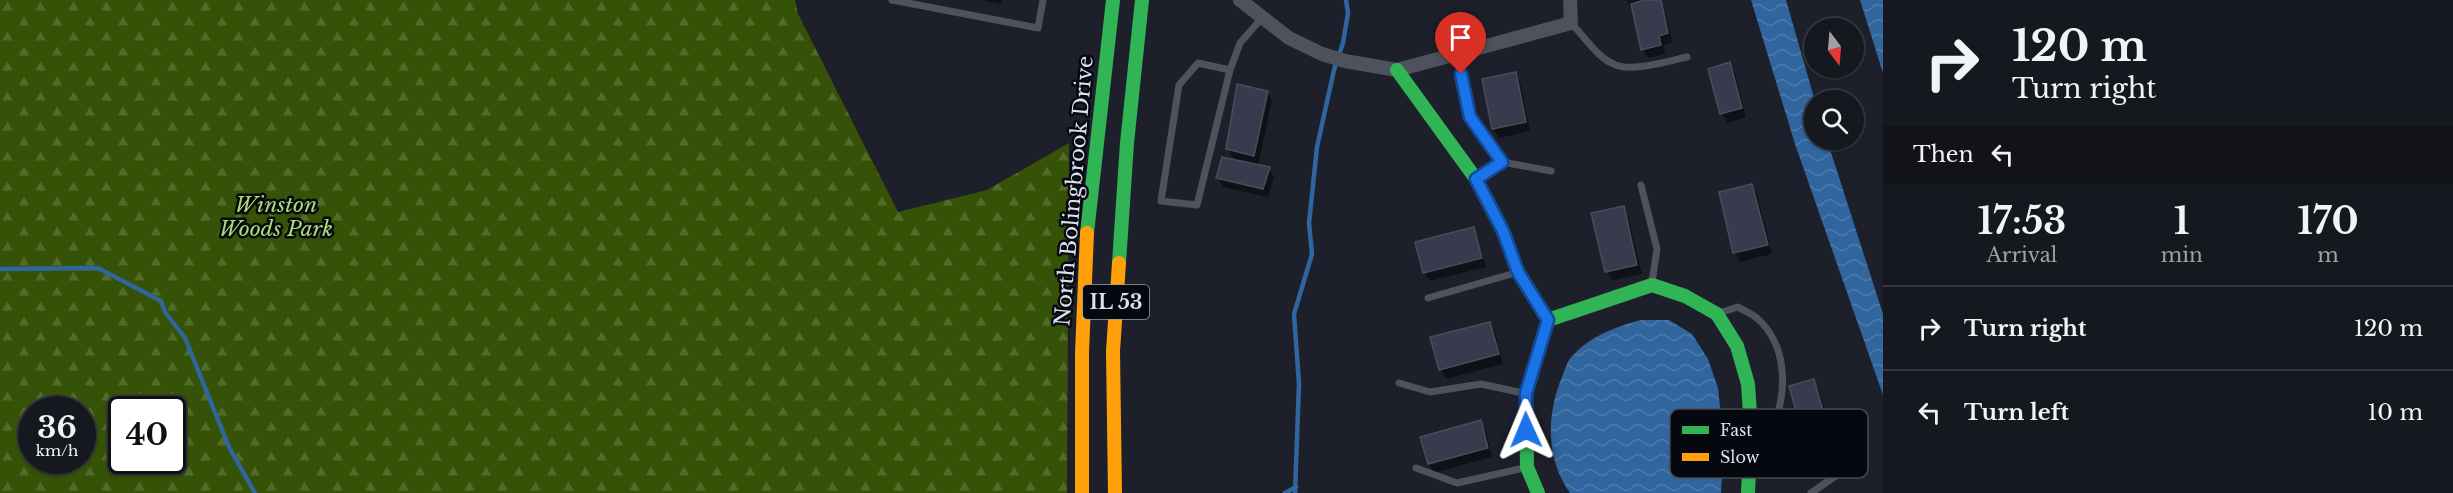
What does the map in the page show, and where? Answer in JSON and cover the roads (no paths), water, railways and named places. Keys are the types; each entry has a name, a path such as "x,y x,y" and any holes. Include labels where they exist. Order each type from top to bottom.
{"main road":[{"name":"North Bolingbrook Drive","path":"1082,493 1081,410 1085,267 1097,124 1113,0"},
{"name":"IL 53","path":"1115,493 1113,351 1127,143 1142,0"},
{"path":"1397,70 1476,179 1503,231 1518,272 1548,320 1526,393 1527,468 1538,493"},
{"path":"1548,320 1652,285 1685,296 1716,314 1737,346 1748,384 1750,409"},
{"path":"1748,493 1749,478"}],"street":[{"path":"1240,0 1289,38 1322,54 1345,61 1397,70 1571,23 1570,0"}],"lane":[{"path":"892,0 1038,28 1044,0"},
{"path":"1230,70 1198,63 1179,85 1161,201 1197,206 1230,70 1240,43 1262,19"},
{"path":"1571,23 1601,54 1617,66 1630,67 1687,57"},
{"path":"1457,53 1470,117 1502,162"},
{"path":"1476,179 1502,162 1551,171"},
{"path":"1641,184 1657,249 1652,285"},
{"path":"1428,298 1518,272"},
{"path":"1716,314 1738,307 1757,318 1774,339 1783,365 1783,398 1779,409"},
{"path":"1399,383 1430,392 1481,384 1526,393"},
{"path":"1416,468 1457,483 1527,468"},
{"path":"1811,493 1833,478"}],"water":[{"path":"1751,0 1786,0 1804,63 1804,78 1808,78 1812,90 1804,90 1804,150 1830,150 1883,314 1883,395 1795,144"},
{"path":"1860,0 1883,0 1883,73"},
{"path":"1641,320 1669,320 1692,334 1708,359 1718,388 1720,409 1670,409 1670,478 1722,478 1721,493 1570,493 1562,480 1553,451 1551,421 1557,392 1568,362 1584,345 1621,326"}],"waterway":[{"path":"1295,493 1299,384 1294,314 1312,254 1309,223 1317,147 1334,70 1343,43 1348,13 1346,0"},
{"path":"0,269 98,268 161,301 165,312 185,338 229,447 255,493"},
{"path":"1285,493 1296,487"}],"park label":[{"name":"Winston Woods Park","path":"276,217"}]}
